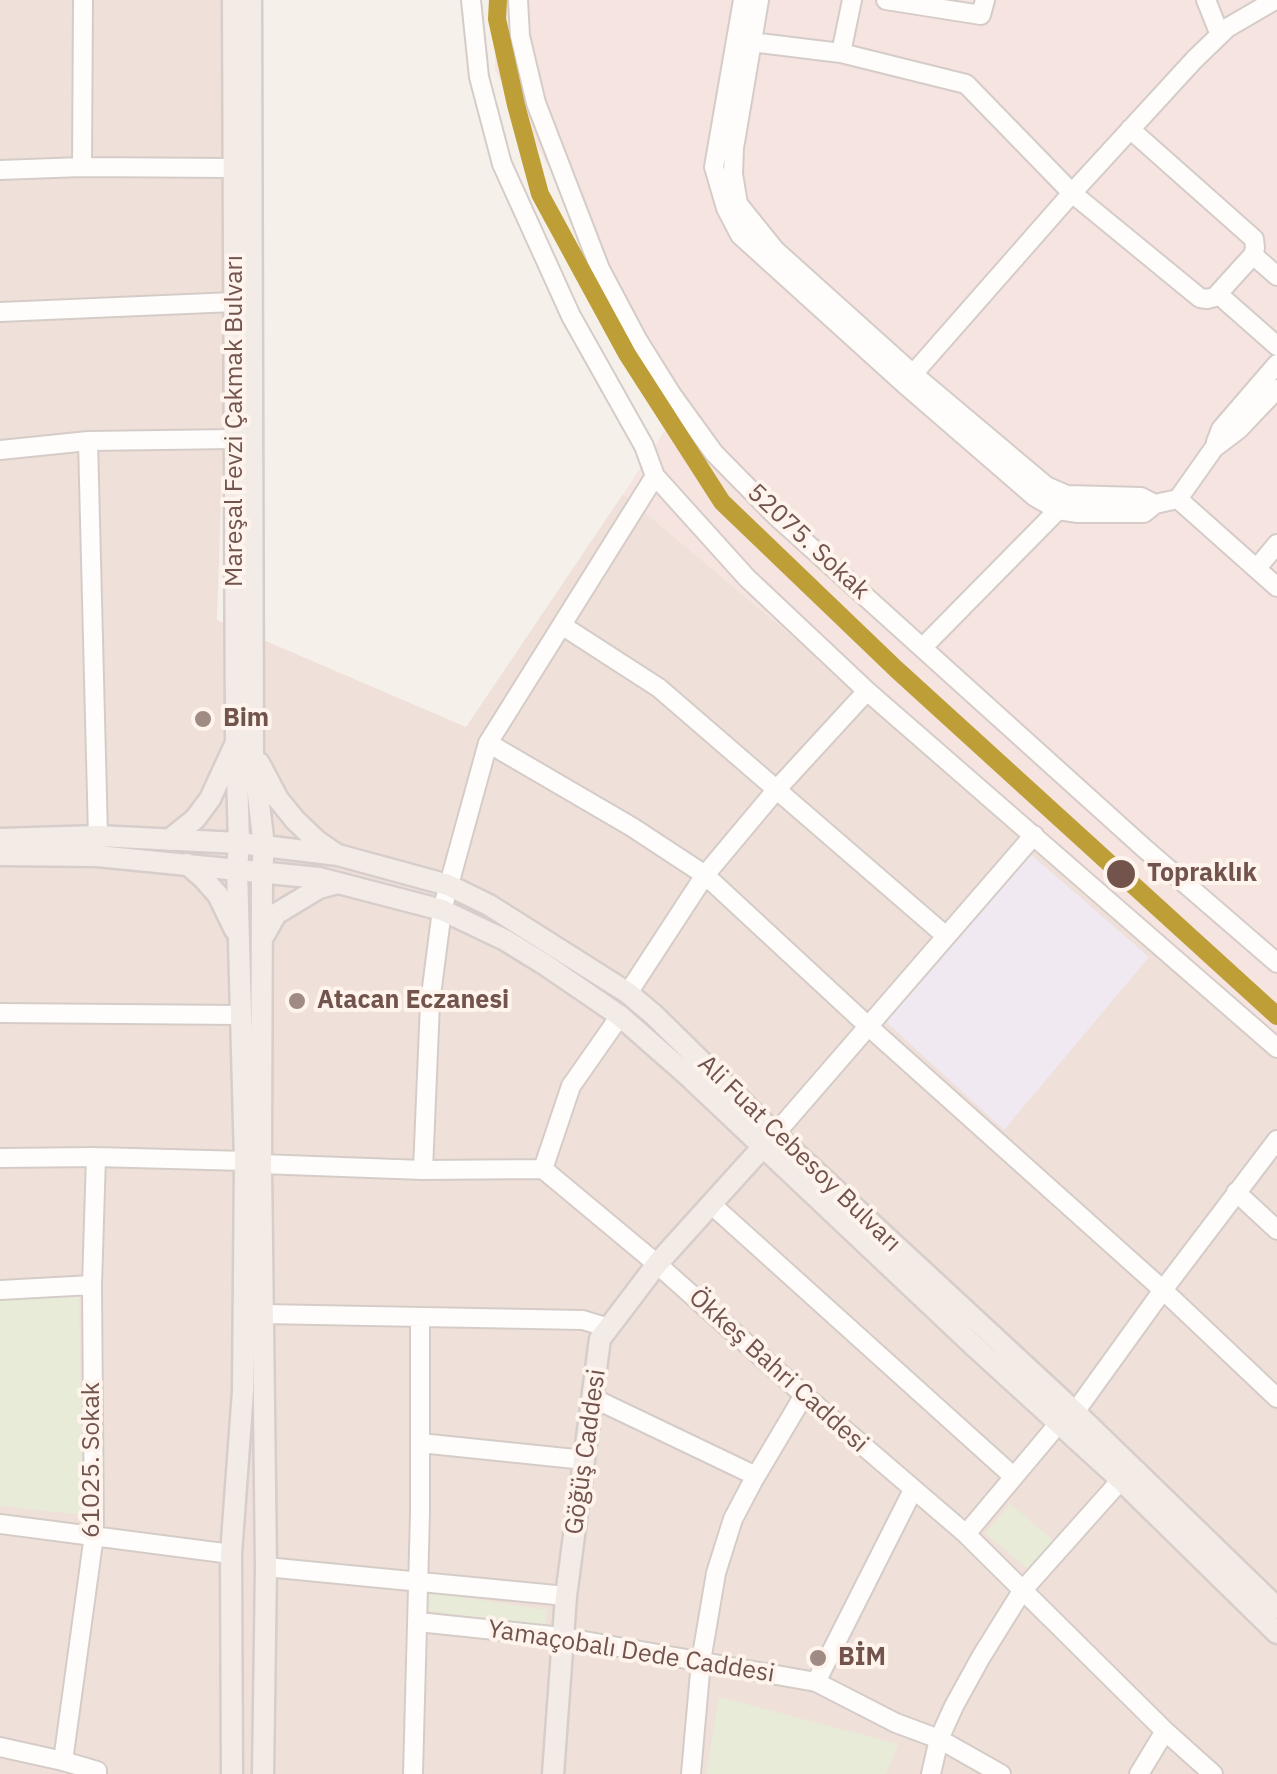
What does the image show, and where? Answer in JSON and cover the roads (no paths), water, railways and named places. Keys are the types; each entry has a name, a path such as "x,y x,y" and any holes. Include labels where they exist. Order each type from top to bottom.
{"main road":[{"name":"Mareşal Fevzi Çakmak Bulvarı","path":"232,0 234,439 245,746 237,869 238,936 240,1015 253,1162"},
{"path":"232,1774 231,1554 243,1390 264,846 245,746 252,0"},
{"path":"170,840 195,818 245,746"},
{"path":"245,746 278,799 318,841 338,855"},
{"name":"Ali Fuat Cebesoy Bulvarı","path":"0,840 98,836 239,843 338,855 448,886 489,905 628,994 654,1015 769,1140 1277,1608"},
{"path":"0,855 97,856 319,878 442,910 518,948 620,1016 769,1140"},
{"path":"187,864 218,894 238,936"},
{"path":"262,938 276,914 318,888 339,883"},
{"name":"Göğüş Caddesi","path":"552,1774 566,1596 600,1339 658,1264 769,1140"},
{"path":"253,1162 263,1314 263,1774"},
{"path":"1067,1418 1121,1480 1277,1633"}],"street":[{"path":"82,0 82,168"},
{"path":"471,0 479,78 502,164 571,316 644,446 655,476 747,578 868,691 1277,1048"},
{"name":"52075. Sokak","path":"518,0 520,36 536,103 600,270 672,395 714,453 775,515 1144,848 1277,962"},
{"path":"743,0 714,167 726,208 740,235 1035,498 1058,510 1078,513 1144,513 1155,504 1178,499 1214,448 1222,429 1277,364"},
{"path":"759,0 734,148 732,174 738,204 775,250 1046,486 1067,495 1142,497 1155,504"},
{"path":"841,54 852,0"},
{"path":"886,0 982,15 985,0"},
{"path":"1206,0 1220,35"},
{"path":"913,374 1072,193 1220,35 1275,0"},
{"path":"750,42 841,54 966,84 1072,193 1200,298 1211,298 1253,254 1255,244 1251,236 1130,129"},
{"path":"0,170 233,168"},
{"path":"1253,254 1277,276"},
{"path":"1218,294 1277,346"},
{"path":"0,312 234,302"},
{"path":"1214,448 1277,390"},
{"path":"0,450 88,442 234,439"},
{"path":"88,442 98,836"},
{"path":"424,1170 430,1004 442,910 488,743 655,476"},
{"path":"1178,499 1277,587"},
{"path":"923,647 1058,510"},
{"path":"1256,568 1277,544"},
{"path":"563,626 659,688 946,936"},
{"path":"628,994 704,875 868,691"},
{"path":"488,743 632,827 704,875 1277,1398"},
{"path":"769,1140 1034,836"},
{"path":"0,1013 240,1015"},
{"path":"0,1158 96,1156 424,1170 542,1170 571,1086 620,1016"},
{"path":"966,1534 1067,1418 1277,1140"},
{"name":"61025. Sokak","path":"63,1761 94,1536 92,1285 96,1156"},
{"name":"Ökkeş Bahri Caddesi","path":"542,1170 658,1264 804,1396 966,1534 1212,1774"},
{"path":"1236,1192 1277,1230"},
{"path":"712,1204 1014,1477"},
{"path":"0,1290 92,1285"},
{"path":"263,1314 583,1320 609,1328"},
{"path":"413,1774 420,1317"},
{"path":"691,1774 700,1662 716,1573 733,1519 804,1396"},
{"path":"594,1398 756,1476"},
{"path":"420,1444 585,1460"},
{"path":"931,1774 939,1739 981,1657 1022,1591 1121,1480"},
{"path":"816,1682 913,1490"},
{"path":"0,1524 231,1554"},
{"name":"Yamaçobalı Dede Caddesi","path":"266,1567 566,1596"},
{"name":"Yamaçobalı Dede Caddesi","path":"418,1622 562,1637 816,1682 939,1739 1002,1774"},
{"path":"1138,1774 1165,1732"},
{"path":"0,1747 63,1761 97,1774"}],"place":[{"name":"Bim","path":"203,719"},
{"name":"Topraklık","path":"1121,874"},
{"name":"Atacan Eczanesi","path":"297,1001"},
{"name":"BİM","path":"818,1658"}]}
